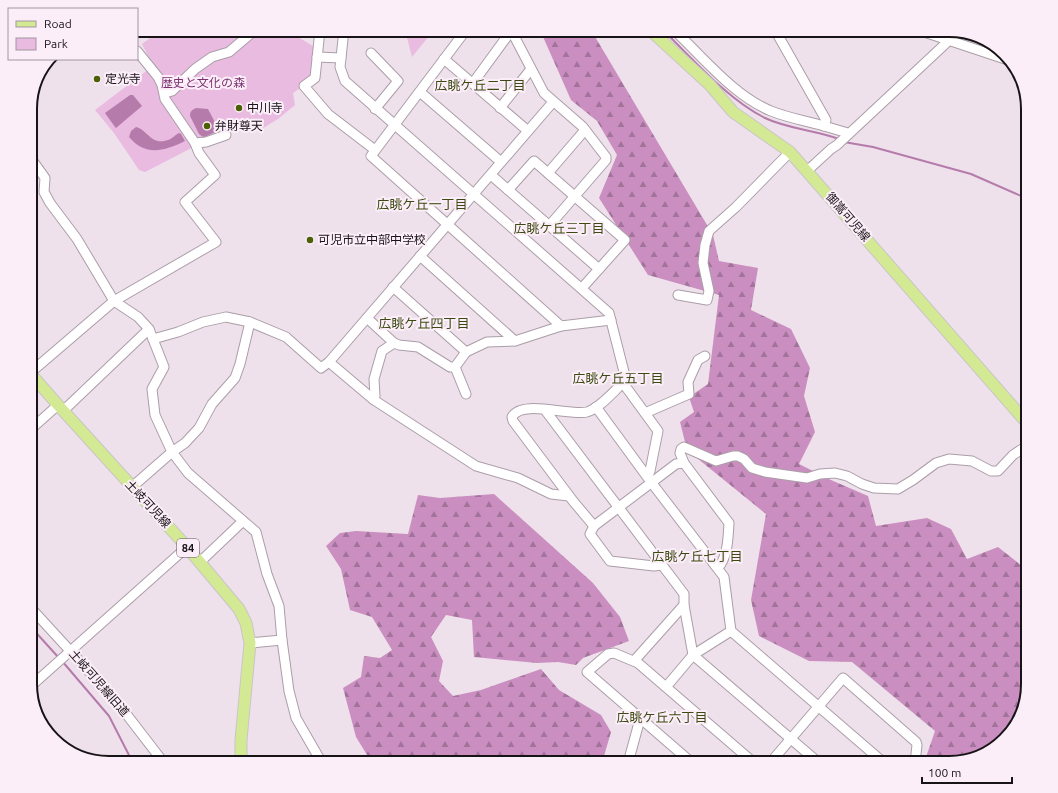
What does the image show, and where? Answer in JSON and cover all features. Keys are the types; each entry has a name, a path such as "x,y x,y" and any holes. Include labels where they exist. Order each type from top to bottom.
{"main road":[{"name":"御嵩可児線","path":"658,37 705,81 733,112 790,152 1021,416"},
{"name":"土岐可児線","path":"37,381 187,547 239,609 246,623 250,643 240,740 241,756"}],"street":[{"path":"164,93 172,91 195,69 212,57 229,52 247,37"},
{"path":"319,37 315,78 304,86 328,114 375,150"},
{"path":"343,37 340,67 344,81 609,313 624,372 623,383 658,434 650,479"},
{"path":"461,37 371,156 561,326"},
{"path":"473,83 507,37"},
{"path":"514,37 544,93 584,127 606,157 606,160 549,226"},
{"path":"681,37 733,87 749,100 771,111 824,126 844,138"},
{"path":"779,37 826,120 824,126"},
{"path":"939,37 999,57"},
{"path":"807,171 952,37"},
{"path":"37,367 114,301 216,242 184,202 215,175 199,153 195,143 182,122 165,99 158,77 138,52"},
{"path":"371,53 398,81 375,109"},
{"path":"317,57 341,58"},
{"path":"444,59 528,131"},
{"path":"500,108 531,69"},
{"path":"420,92 501,162"},
{"path":"153,339 178,332 203,322 226,317 250,322 286,337 321,368 329,362 553,102"},
{"path":"548,173 585,130"},
{"path":"195,143 206,142 226,135"},
{"path":"678,295 706,300 709,291 702,263 705,245 710,231 790,152"},
{"path":"508,190 534,161 625,240 582,288"},
{"path":"37,167 45,178 44,192 50,203 77,238 114,301 138,317 149,329 164,367 152,389 155,415 172,452 188,474 208,489 256,532 267,574 279,606 289,691 296,718 318,756"},
{"path":"491,175 599,269"},
{"path":"420,256 515,341"},
{"path":"393,287 466,352"},
{"path":"367,318 394,343 418,347 450,367 455,367"},
{"path":"455,367 466,352 487,342 515,341 561,326 611,320"},
{"path":"132,487 172,452 185,443 199,428 212,404 235,378 240,364 250,322"},
{"path":"37,425 60,408 149,329"},
{"path":"374,400 374,379 382,351 394,343"},
{"path":"645,413 689,394 688,382 698,360 705,356"},
{"path":"329,362 374,400 476,466 518,478 551,494 569,496"},
{"path":"455,367 466,394"},
{"path":"594,526 569,496 513,421 512,417 513,414 532,408 587,412 596,407 623,383"},
{"path":"596,407 724,577 731,631 876,756"},
{"path":"546,410 684,594 684,605 693,655 811,756"},
{"path":"718,568 728,546 729,523 684,463 680,453 681,449 684,447 716,461 738,456 744,459 752,468 765,472 807,478 820,474 835,473 847,476 862,484 874,488 898,489 936,463 945,459 972,461 991,471 998,471 1013,455 1021,450"},
{"path":"662,565 654,566 610,561 590,534 594,526 619,507 650,479 676,464 684,463"},
{"path":"200,562 243,521"},
{"path":"37,681 187,547"},
{"path":"634,661 684,605"},
{"name":"土岐可児線旧道","path":"37,617 64,657 117,702 159,756"},
{"path":"666,687 693,655 731,631"},
{"path":"250,643 282,640"},
{"path":"684,756 586,672 608,654 614,653 638,663 746,756"},
{"path":"776,756 843,678 916,742 916,756"},
{"path":"631,756 640,719"}],"green space":[{"name":"歴史と文化の森","path":"152,37 298,37 318,49 315,78 293,93 295,105 278,119 260,130 231,130 209,139 145,172 139,170 114,133 95,110 153,66 142,44"},
{"path":"407,37 428,37 412,57"},
{"path":"543,37 595,37 713,235 719,261 758,268 751,310 791,329 810,368 804,396 815,432 799,464 868,496 876,526 927,518 951,529 967,559 998,547 1021,565 1020,698 1016,712 1006,728 989,744 981,749 963,755 926,756 935,731 852,662 809,661 759,636 751,600 766,514 687,450 680,422 694,412 689,397 708,384 719,295 648,275 599,198 617,155 597,121 571,100"},
{"path":"494,494 593,583 620,617 629,641 583,658 576,665 558,662 537,663 474,657 472,620 446,615 431,637 443,661 439,681 453,696 481,690 541,669 559,690 601,715 611,732 604,756 368,756 356,737 343,688 361,677 364,656 380,658 392,650 372,617 350,610 341,569 326,546 340,533 356,531 408,534 418,495 440,498"}],"shaded area":[{"path":"130,95 133,95 142,106 116,128 105,113"},
{"path":"196,108 208,109 219,130 203,137 199,134 190,116 190,113"},
{"path":"136,127 158,141 169,139 179,133 185,141 163,149 149,150 135,143 129,137 131,131"}],"waterway":[{"path":"670,37 724,90 751,110 774,122 821,133 839,139"},
{"path":"844,142 873,147 971,174 1021,196"},
{"path":"37,634 59,658"},
{"path":"62,661 109,716 129,756"}],"place":[{"name":"定光寺","path":"97,79"},
{"name":"中川寺","path":"239,108"},
{"name":"弁財尊天","path":"207,126"},
{"name":"可児市立中部中学校","path":"310,240"}],"district":[{"name":"広眺ケ丘二丁目","path":"480,85"},
{"name":"広眺ケ丘一丁目","path":"422,204"},
{"name":"広眺ケ丘三丁目","path":"559,228"},
{"name":"広眺ケ丘四丁目","path":"424,323"},
{"name":"広眺ケ丘五丁目","path":"618,378"},
{"name":"広眺ケ丘七丁目","path":"697,556"},
{"name":"広眺ケ丘六丁目","path":"662,717"}]}
